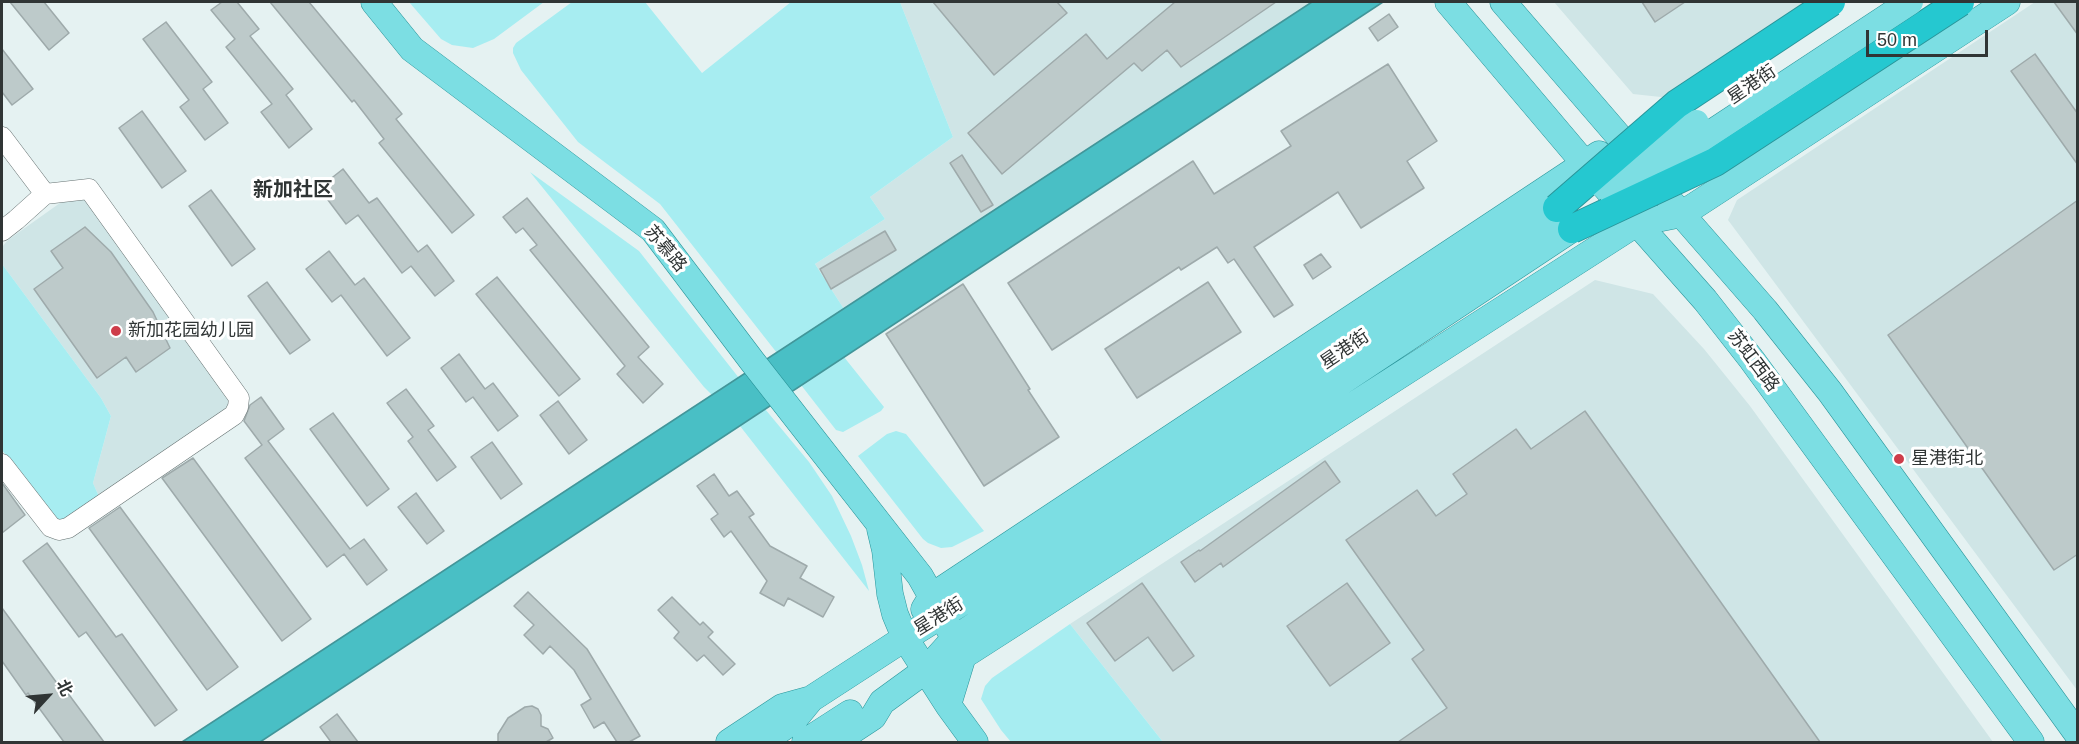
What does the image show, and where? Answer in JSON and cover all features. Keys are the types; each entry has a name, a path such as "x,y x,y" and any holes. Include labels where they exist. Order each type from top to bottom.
{"highway":[{"path":"1564,219 1677,104 1831,2"},
{"path":"1564,219 1715,162 1960,2"}],"main road":[{"name":"苏慕路","path":"374,2 412,49 653,230 920,576 958,647"},
{"name":"苏虹西路","path":"1448,2 1585,164 1705,300 1752,360 2031,742"},
{"path":"1503,2 1765,310 1830,392 2078,735"},
{"name":"星港街","path":"958,647 1694,125 1878,2"},
{"name":"星港街","path":"937,605 1146,483 1564,219 1702,138 1910,2"},
{"path":"836,742 873,717 882,702 958,647 1637,223 1682,214 2007,2"},
{"path":"905,638 937,605 1622,140"},
{"name":"苏慕路","path":"879,523 890,594 905,638 975,742"},
{"name":"星港街","path":"762,742 793,721 812,699 905,638"},
{"path":"948,705 958,647"},
{"name":"星港街","path":"729,742 782,707 812,699"},
{"path":"806,742 864,704 882,702"}],"street":[{"path":"2,137 45,194"},
{"path":"2,231 45,194 89,189 239,398 234,416 68,528 59,530 51,526 2,464"}],"shaded area":[{"path":"409,2 544,2 494,39 473,48 452,45 441,39"},
{"path":"572,2 645,2 702,73 791,2 900,2 953,137 870,197 885,219 815,264 844,309 777,353 660,204 578,142 521,70 513,53 516,43"},
{"path":"900,2 1312,2 844,309 815,264 885,219 870,197 953,137"},
{"path":"1312,2 1383,2 260,742 182,742"},
{"path":"1554,2 1811,2 1670,98 1633,94"},
{"path":"2035,2 2077,2 2077,690 1728,220 1737,200"},
{"path":"530,172 639,251 739,378 712,395"},
{"name":"新加花园幼儿园","path":"72,197 87,198 228,396 229,405 224,415 100,499 93,483 111,416 101,398 2,264 2,247 8,240"},
{"path":"2,264 101,398 111,416 93,483 100,499 70,518 59,520 51,514 2,450"},
{"path":"1595,280 1653,294 1704,349 1750,406 1993,742 1163,742 1070,624"},
{"path":"844,357 884,407 881,411 843,432 836,430 801,385"},
{"path":"765,409 809,462 832,496 851,536 869,591 740,426"},
{"path":"896,431 906,434 984,531 952,547 941,548 923,539 858,456 887,434"},
{"path":"1070,624 1163,742 1011,742 1001,730 981,699 985,686 992,678"}],"building":[{"path":"10,2 44,2 69,33 49,50"},
{"path":"222,2 237,2 259,29 250,36 293,89 286,95 312,129 289,148 261,112 272,104 226,47 235,39 211,10"},
{"path":"270,2 309,2 402,114 396,119 474,215 452,233 379,143 384,139 354,100 352,102"},
{"path":"933,2 1057,2 1067,13 994,75"},
{"path":"1175,2 1276,2 1181,67 1167,50 1142,71 1134,63 1002,174 968,133 1086,34 1107,59"},
{"path":"1642,2 1685,2 1655,22"},
{"path":"2054,2 2078,2 2078,35"},
{"path":"1389,14 1398,27 1378,41 1369,28"},
{"path":"166,22 212,82 203,89 228,123 205,140 180,107 189,100 143,39"},
{"path":"2,49 33,89 12,105 2,92"},
{"path":"2035,54 2078,114 2078,165 2011,71"},
{"path":"1388,64 1437,141 1407,161 1424,188 1361,228 1338,192 1254,247 1293,305 1274,317 1234,259 1228,263 1217,247 1181,270 1179,267 1052,350 1008,283 1193,161 1214,194 1291,146 1281,131"},
{"path":"142,111 186,171 162,188 119,128"},
{"path":"962,155 993,205 981,212 950,163"},
{"path":"343,169 369,203 377,198 418,252 427,245 454,281 435,296 411,266 402,273 358,215 346,224 319,188"},
{"path":"211,190 255,249 232,266 189,206"},
{"path":"527,198 649,347 638,357 663,384 643,403 617,374 625,366 530,250 537,245 523,228 516,233 503,217"},
{"path":"2078,200 2078,554 2054,570 1888,335"},
{"path":"85,227 111,252 153,312 170,348 136,372 126,357 97,378 34,289 63,268 51,251"},
{"path":"885,231 896,250 831,289 820,269"},
{"path":"329,251 355,285 364,278 410,338 387,356 341,295 332,302 306,269"},
{"path":"1321,254 1331,267 1313,279 1304,265"},
{"path":"497,277 580,379 559,396 476,294"},
{"path":"267,282 310,340 290,354 248,296"},
{"path":"1208,282 1241,332 1137,398 1105,349"},
{"path":"963,284 1059,437 984,486 886,334"},
{"path":"459,354 485,389 493,383 518,416 498,431 473,397 466,402 441,368"},
{"path":"406,389 434,426 428,430 456,467 437,481 408,441 413,437 387,403"},
{"path":"261,397 284,429 268,441 350,549 364,539 387,570 367,585 344,554 327,567 245,458 262,445 244,421 250,405"},
{"path":"558,401 587,440 569,454 540,415"},
{"path":"1585,411 1820,742 1398,742 1447,708 1412,659 1424,650 1346,540 1417,490 1436,516 1467,494 1453,474 1516,429 1531,449"},
{"path":"333,413 389,489 367,506 310,429"},
{"path":"492,442 522,484 501,499 471,457"},
{"path":"193,458 311,619 282,641 162,478"},
{"path":"1325,461 1340,482 1223,567 1221,563 1195,582 1181,562 1200,551"},
{"path":"714,474 729,496 737,491 754,514 749,517 770,546 807,566 800,578 834,597 823,617 788,598 784,606 760,593 767,581 731,531 724,537 711,519 718,514 697,486"},
{"path":"2,483 25,515 2,533"},
{"path":"416,493 444,531 427,544 398,507"},
{"path":"120,507 238,667 207,690 89,528"},
{"path":"47,543 116,637 122,634 177,710 155,726 86,632 79,637 23,561"},
{"path":"1142,583 1194,656 1173,671 1148,637 1115,661 1087,623"},
{"path":"1347,583 1390,643 1330,686 1287,626"},
{"path":"528,592 587,649 640,736 629,742 617,742 604,722 594,728 581,705 591,699 574,670 550,646 543,654 524,635 534,625 514,606"},
{"path":"672,597 700,625 703,622 713,632 708,637 735,664 723,675 704,655 697,661 674,638 679,632 658,610"},
{"path":"2,608 62,690 64,688 104,742 64,742 28,693 26,695 2,661"},
{"path":"532,706 538,709 541,715 541,726 548,729 553,738 546,742 498,742 498,734 508,718 525,707"},
{"path":"337,714 358,742 331,742 320,727"}],"place":[{"name":"新加花园幼儿园","path":"116,331"},
{"name":"星港街北","path":"1899,459"}],"district":[{"name":"新加社区","path":"293,190"}]}
